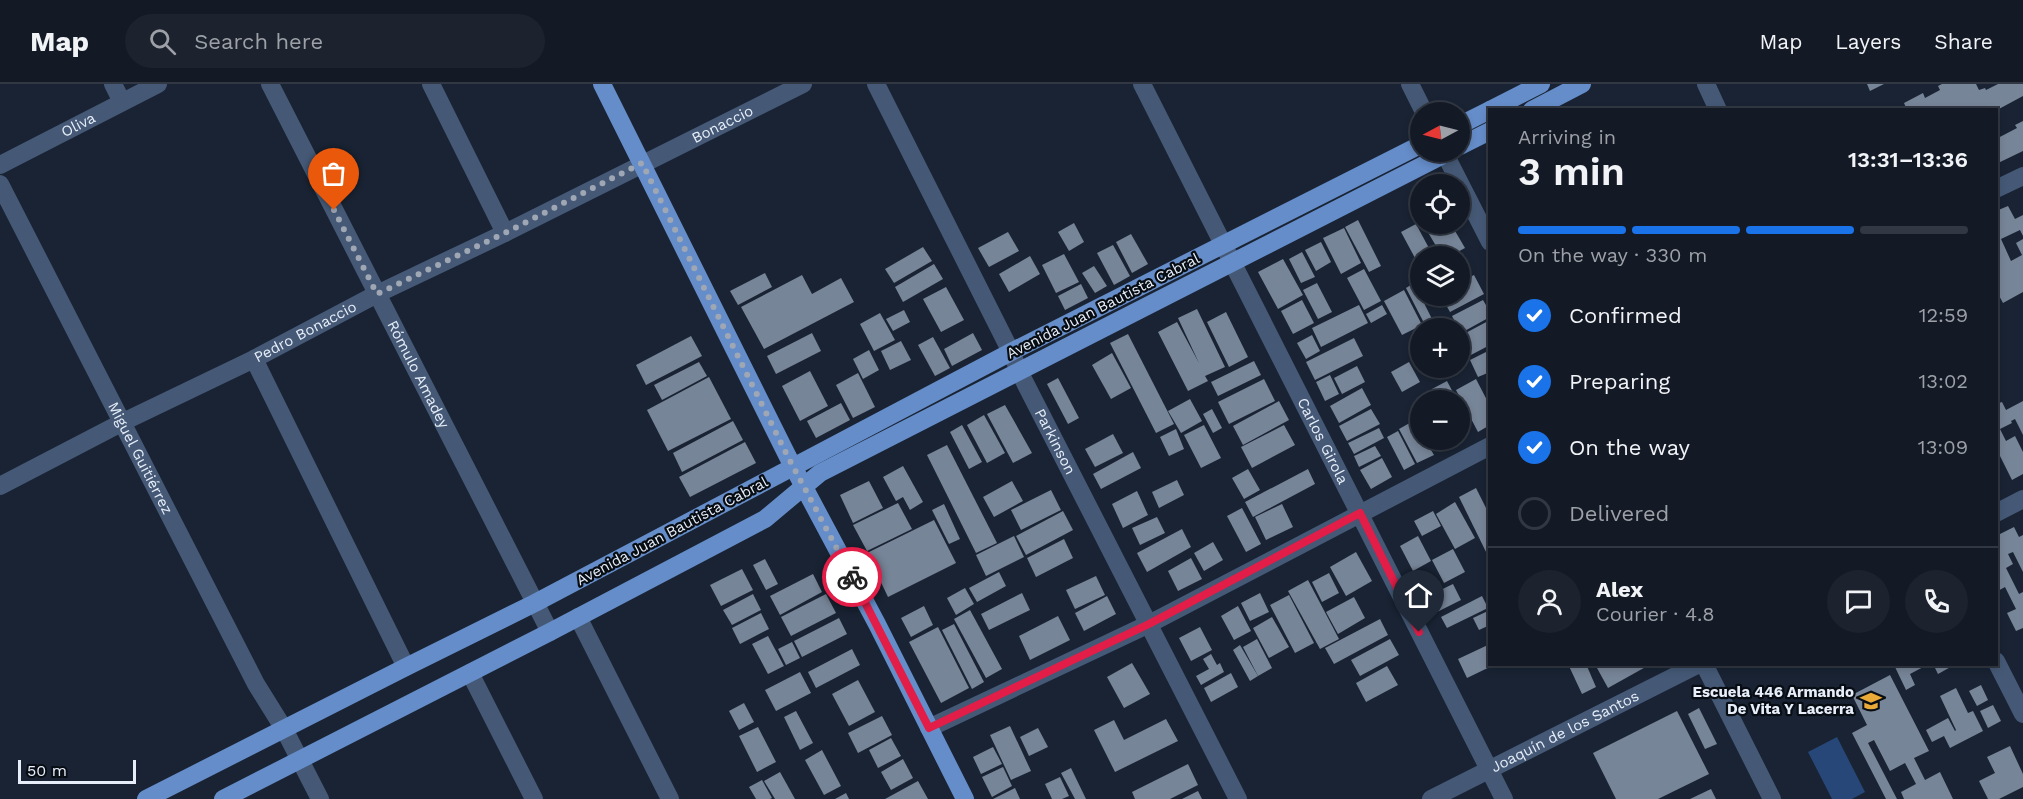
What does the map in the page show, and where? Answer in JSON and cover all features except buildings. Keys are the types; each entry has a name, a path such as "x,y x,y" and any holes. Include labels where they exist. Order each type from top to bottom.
{"main road":[{"path":"602,84 793,466 877,624 965,799"},
{"path":"1494,108 1541,84"},
{"path":"1536,108 1582,84"},
{"path":"1470,120 1488,111"},
{"name":"Avenida Juan Bautista Cabral","path":"1470,141 1488,132"},
{"name":"Avenida Juan Bautista Cabral","path":"147,799 535,603 1011,352 1410,150"},
{"name":"Avenida Juan Bautista Cabral","path":"223,799 765,519 820,473 1427,162"}],"street":[{"path":"112,84 122,102"},
{"name":"Oliva","path":"0,165 158,84"},
{"name":"Rómulo Amadey","path":"270,84 549,632"},
{"path":"431,84 505,233"},
{"name":"Bonaccio","path":"642,163 803,84"},
{"name":"Parkinson","path":"876,84 1011,352 1018,371 1238,799"},
{"name":"Carlos Girola","path":"1142,84 1504,799"},
{"path":"1410,84 1419,102"},
{"path":"1706,84 1717,108"},
{"path":"1454,162 1488,238"},
{"name":"Pedro Bonaccio","path":"0,486 123,422 254,359 377,294 505,233 642,163"},
{"path":"1998,188 2023,176"},
{"name":"Miguel Guitiérrez","path":"0,184 256,684 284,729 320,799"},
{"path":"254,359 406,667"},
{"path":"929,728 1149,624 1488,447"},
{"path":"1998,512 2023,499"},
{"path":"578,617 670,799"},
{"path":"1998,665 2023,714"},
{"name":"Joaquín de los Santos","path":"1431,799 1695,666"},
{"path":"1705,666 1772,799"},
{"path":"470,672 534,799"}],"shaded area":[{"path":"1837,737 1865,792 1852,799 1832,799 1808,752"}],"way so far":[{"path":"334,210 377,294 505,233 642,163 788,457 852,577"}],"place":[{"name":"Escuela 446 Armando De Vita Y Lacerra","path":"1871,701"}],"route":[{"path":"852,577 929,728 1149,624 1360,513 1419,632"}]}
